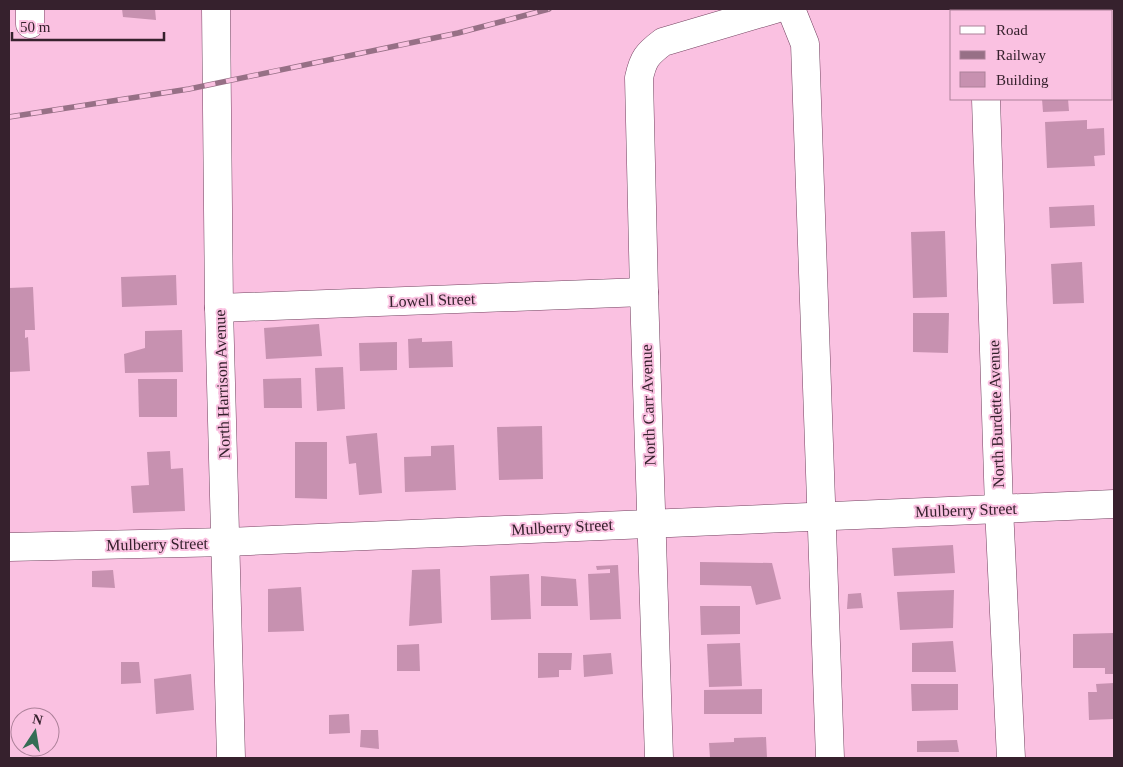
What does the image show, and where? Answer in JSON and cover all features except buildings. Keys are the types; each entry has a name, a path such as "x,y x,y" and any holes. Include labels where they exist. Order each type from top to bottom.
{"street":[{"name":"North Harrison Avenue","path":"216,9 220,308 232,758"},
{"name":"North Carr Avenue","path":"659,758 639,78 642,64 647,54 663,42 775,9"},
{"path":"791,9 806,44 830,758"},
{"name":"North Burdette Avenue","path":"986,100 999,508 1011,758"},
{"name":"Lowell Street","path":"220,308 644,292"},
{"name":"Mulberry Street","path":"9,547 227,542 652,522 1114,504"}],"railway":[{"path":"9,117 189,89 458,33 549,9"}]}
